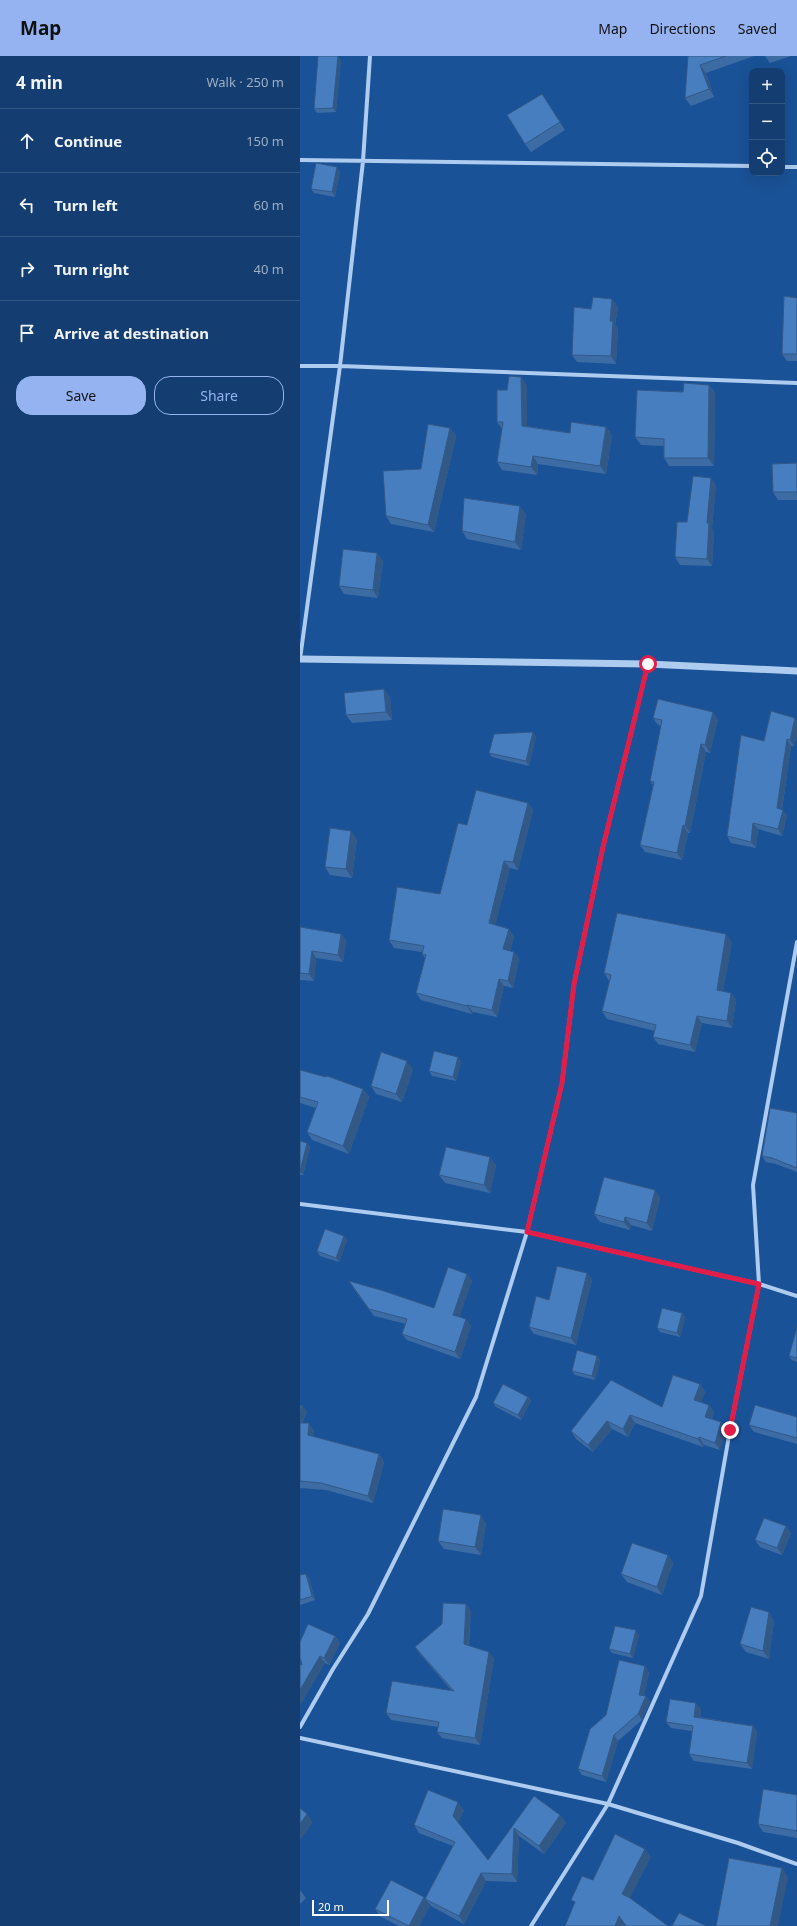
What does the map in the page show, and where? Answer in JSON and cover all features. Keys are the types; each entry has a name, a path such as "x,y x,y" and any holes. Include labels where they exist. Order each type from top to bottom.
{"street":[{"path":"370,56 363,161 340,366 300,660 648,664 797,671"},
{"path":"300,160 749,166"},
{"path":"785,167 797,167"},
{"path":"300,366 340,366 797,383"},
{"path":"300,1727 333,1669 368,1614 476,1397 527,1232 562,1083 574,984 601,855 648,664"},
{"path":"531,1926 608,1804 701,1596 730,1430 759,1284 753,1185 797,942"},
{"path":"300,1204 527,1232 759,1284 797,1296"},
{"path":"300,1738 608,1804 738,1842 797,1864"}],"building":[{"path":"318,56 338,56 333,108 314,109"},
{"path":"688,56 726,56 700,65 709,89 685,98"},
{"path":"542,94 560,122 525,144 507,115"},
{"path":"316,163 337,167 332,192 311,189"},
{"path":"784,296 797,298 797,354 782,354"},
{"path":"593,297 612,299 610,321 613,321 611,356 572,355 574,307 591,309"},
{"path":"509,376 521,377 522,426 570,433 571,422 606,427 600,466 533,456 531,467 497,462 503,422 497,422 497,390 507,390"},
{"path":"684,383 709,385 708,458 664,458 664,439 635,437 637,390 683,392"},
{"path":"428,424 450,428 428,525 386,516 383,471 421,469"},
{"path":"797,463 797,492 773,492 772,464"},
{"path":"693,476 711,478 707,523 709,523 707,559 675,557 677,522 687,522"},
{"path":"464,498 520,506 515,542 462,531"},
{"path":"343,549 377,553 373,590 339,586"},
{"path":"384,689 386,712 346,715 344,693"},
{"path":"658,699 713,712 705,745 701,744 685,826 683,825 677,853 640,845 654,782 650,781 662,720 653,718"},
{"path":"771,711 795,718 790,740 787,739 777,808 783,810 778,829 753,823 751,842 727,836 741,735 764,741"},
{"path":"533,732 526,761 489,753 494,734"},
{"path":"476,790 528,803 513,862 504,861 489,923 509,929 503,949 514,952 508,981 499,979 492,1010 467,1006 416,993 426,955 422,954 424,946 389,940 397,887 440,894 458,823 467,825"},
{"path":"330,828 351,831 346,869 325,867"},
{"path":"617,913 726,934 717,990 731,993 727,1021 697,1016 690,1045 653,1037 656,1025 602,1011 611,975 604,973"},
{"path":"300,927 341,934 338,955 312,951 309,974 300,973"},
{"path":"434,1051 458,1057 453,1077 429,1071"},
{"path":"381,1052 407,1061 396,1094 371,1086"},
{"path":"300,1070 327,1076 363,1089 343,1146 307,1132 318,1102 300,1097"},
{"path":"770,1108 797,1113 797,1168 772,1158 762,1156"},
{"path":"300,1141 307,1143 300,1171"},
{"path":"446,1147 490,1157 484,1185 439,1175"},
{"path":"604,1177 655,1190 647,1223 625,1217 624,1222 594,1214"},
{"path":"325,1229 344,1236 336,1258 317,1251"},
{"path":"557,1266 587,1273 571,1338 529,1327 536,1296 549,1300"},
{"path":"448,1267 467,1274 453,1315 466,1319 455,1352 402,1334 407,1319 369,1309 349,1281 434,1308"},
{"path":"662,1308 682,1313 677,1333 657,1328"},
{"path":"797,1327 797,1358 789,1356"},
{"path":"577,1350 597,1356 592,1376 572,1371"},
{"path":"673,1375 700,1384 694,1400 709,1405 705,1417 721,1422 715,1443 699,1437 698,1439 630,1415 623,1429 607,1421 588,1445 571,1431 611,1380 662,1407"},
{"path":"503,1384 528,1397 518,1415 493,1403"},
{"path":"755,1405 797,1417 797,1438 749,1425"},
{"path":"300,1423 309,1423 308,1435 379,1454 368,1496 321,1483 300,1481"},
{"path":"443,1509 481,1515 475,1547 438,1541"},
{"path":"764,1518 786,1526 777,1548 755,1540"},
{"path":"632,1543 668,1555 657,1587 621,1574"},
{"path":"306,1574 312,1596 300,1600 300,1575"},
{"path":"443,1603 466,1604 464,1644 489,1652 475,1738 437,1732 439,1722 386,1713 392,1681 454,1691 415,1647 442,1624"},
{"path":"751,1607 769,1612 763,1651 740,1644"},
{"path":"308,1624 335,1636 324,1658 320,1656 300,1690 300,1664 302,1665 300,1657 300,1642"},
{"path":"615,1626 636,1630 630,1654 609,1649"},
{"path":"619,1660 645,1666 639,1695 646,1696 638,1714 614,1735 602,1776 578,1769 590,1729 606,1715"},
{"path":"670,1699 696,1703 694,1717 753,1726 747,1763 689,1754 693,1726 666,1722"},
{"path":"763,1789 797,1795 797,1831 758,1824"},
{"path":"428,1790 458,1802 453,1816 488,1860 534,1796 560,1815 539,1846 514,1828 512,1874 481,1873 459,1916 425,1899 455,1842 414,1825"},
{"path":"300,1808 307,1814 300,1824"},
{"path":"615,1834 645,1849 622,1894 630,1898 668,1926 626,1926 619,1916 615,1926 565,1926 575,1902 571,1900 582,1876 593,1880"},
{"path":"729,1858 782,1868 770,1926 716,1926"},
{"path":"391,1880 424,1897 409,1926 375,1909"},
{"path":"679,1913 706,1926 672,1926"}],"route":[{"path":"648,664 603,847 574,984 562,1083 527,1232 759,1284 730,1430"}]}
